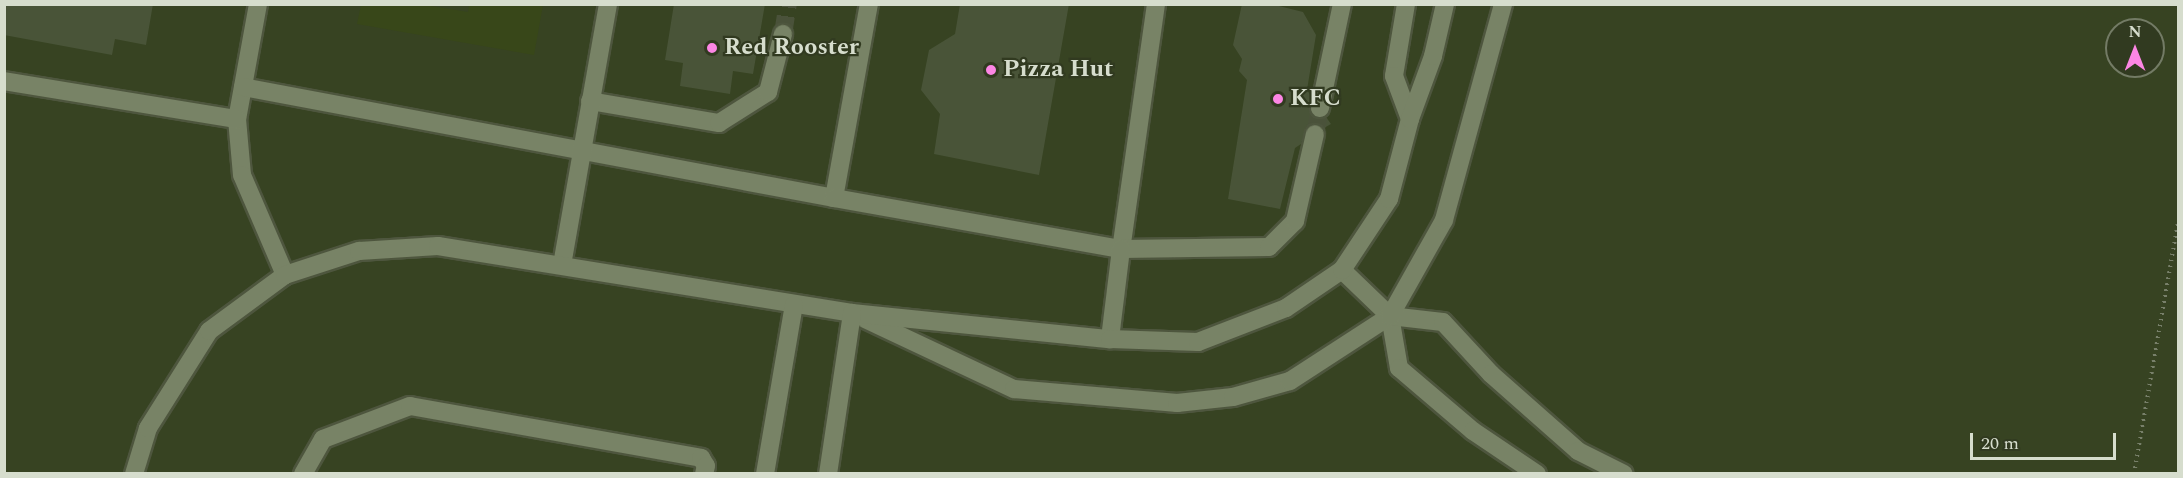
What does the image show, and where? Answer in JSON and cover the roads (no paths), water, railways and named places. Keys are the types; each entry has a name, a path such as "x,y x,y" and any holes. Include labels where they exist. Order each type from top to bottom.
{"street":[{"path":"258,4 237,119 242,175 285,274"},
{"path":"562,265 608,4"},
{"path":"834,198 869,4"},
{"path":"1110,339 1156,4"},
{"path":"1320,108 1342,4"},
{"path":"1406,4 1394,76 1410,119"},
{"path":"134,474 148,428 209,331 285,274 359,251 438,246 852,313 1110,339 1198,342 1286,308 1342,270 1389,199 1410,119 1433,56 1445,4"},
{"path":"852,313 1014,388 1177,403 1233,397 1290,381 1390,316 1444,220 1503,4"},
{"path":"590,101 719,123 768,92 783,34"},
{"path":"4,81 237,119"},
{"path":"243,87 834,198 1121,249 1269,247 1295,221 1315,134"},
{"path":"1342,270 1390,316 1399,368 1473,431 1537,474"},
{"path":"765,474 794,305"},
{"path":"828,474 852,313"},
{"path":"1390,316 1443,322 1491,374 1578,451 1624,474"},
{"path":"303,474 323,439 410,406 700,458 706,466 704,474"}],"tunnel":[{"path":"783,34 788,4"},
{"path":"1315,134 1320,108"}],"place":[{"name":"Red Rooster","path":"712,48"},
{"name":"Pizza Hut","path":"991,70"},
{"name":"KFC","path":"1278,99"}]}
